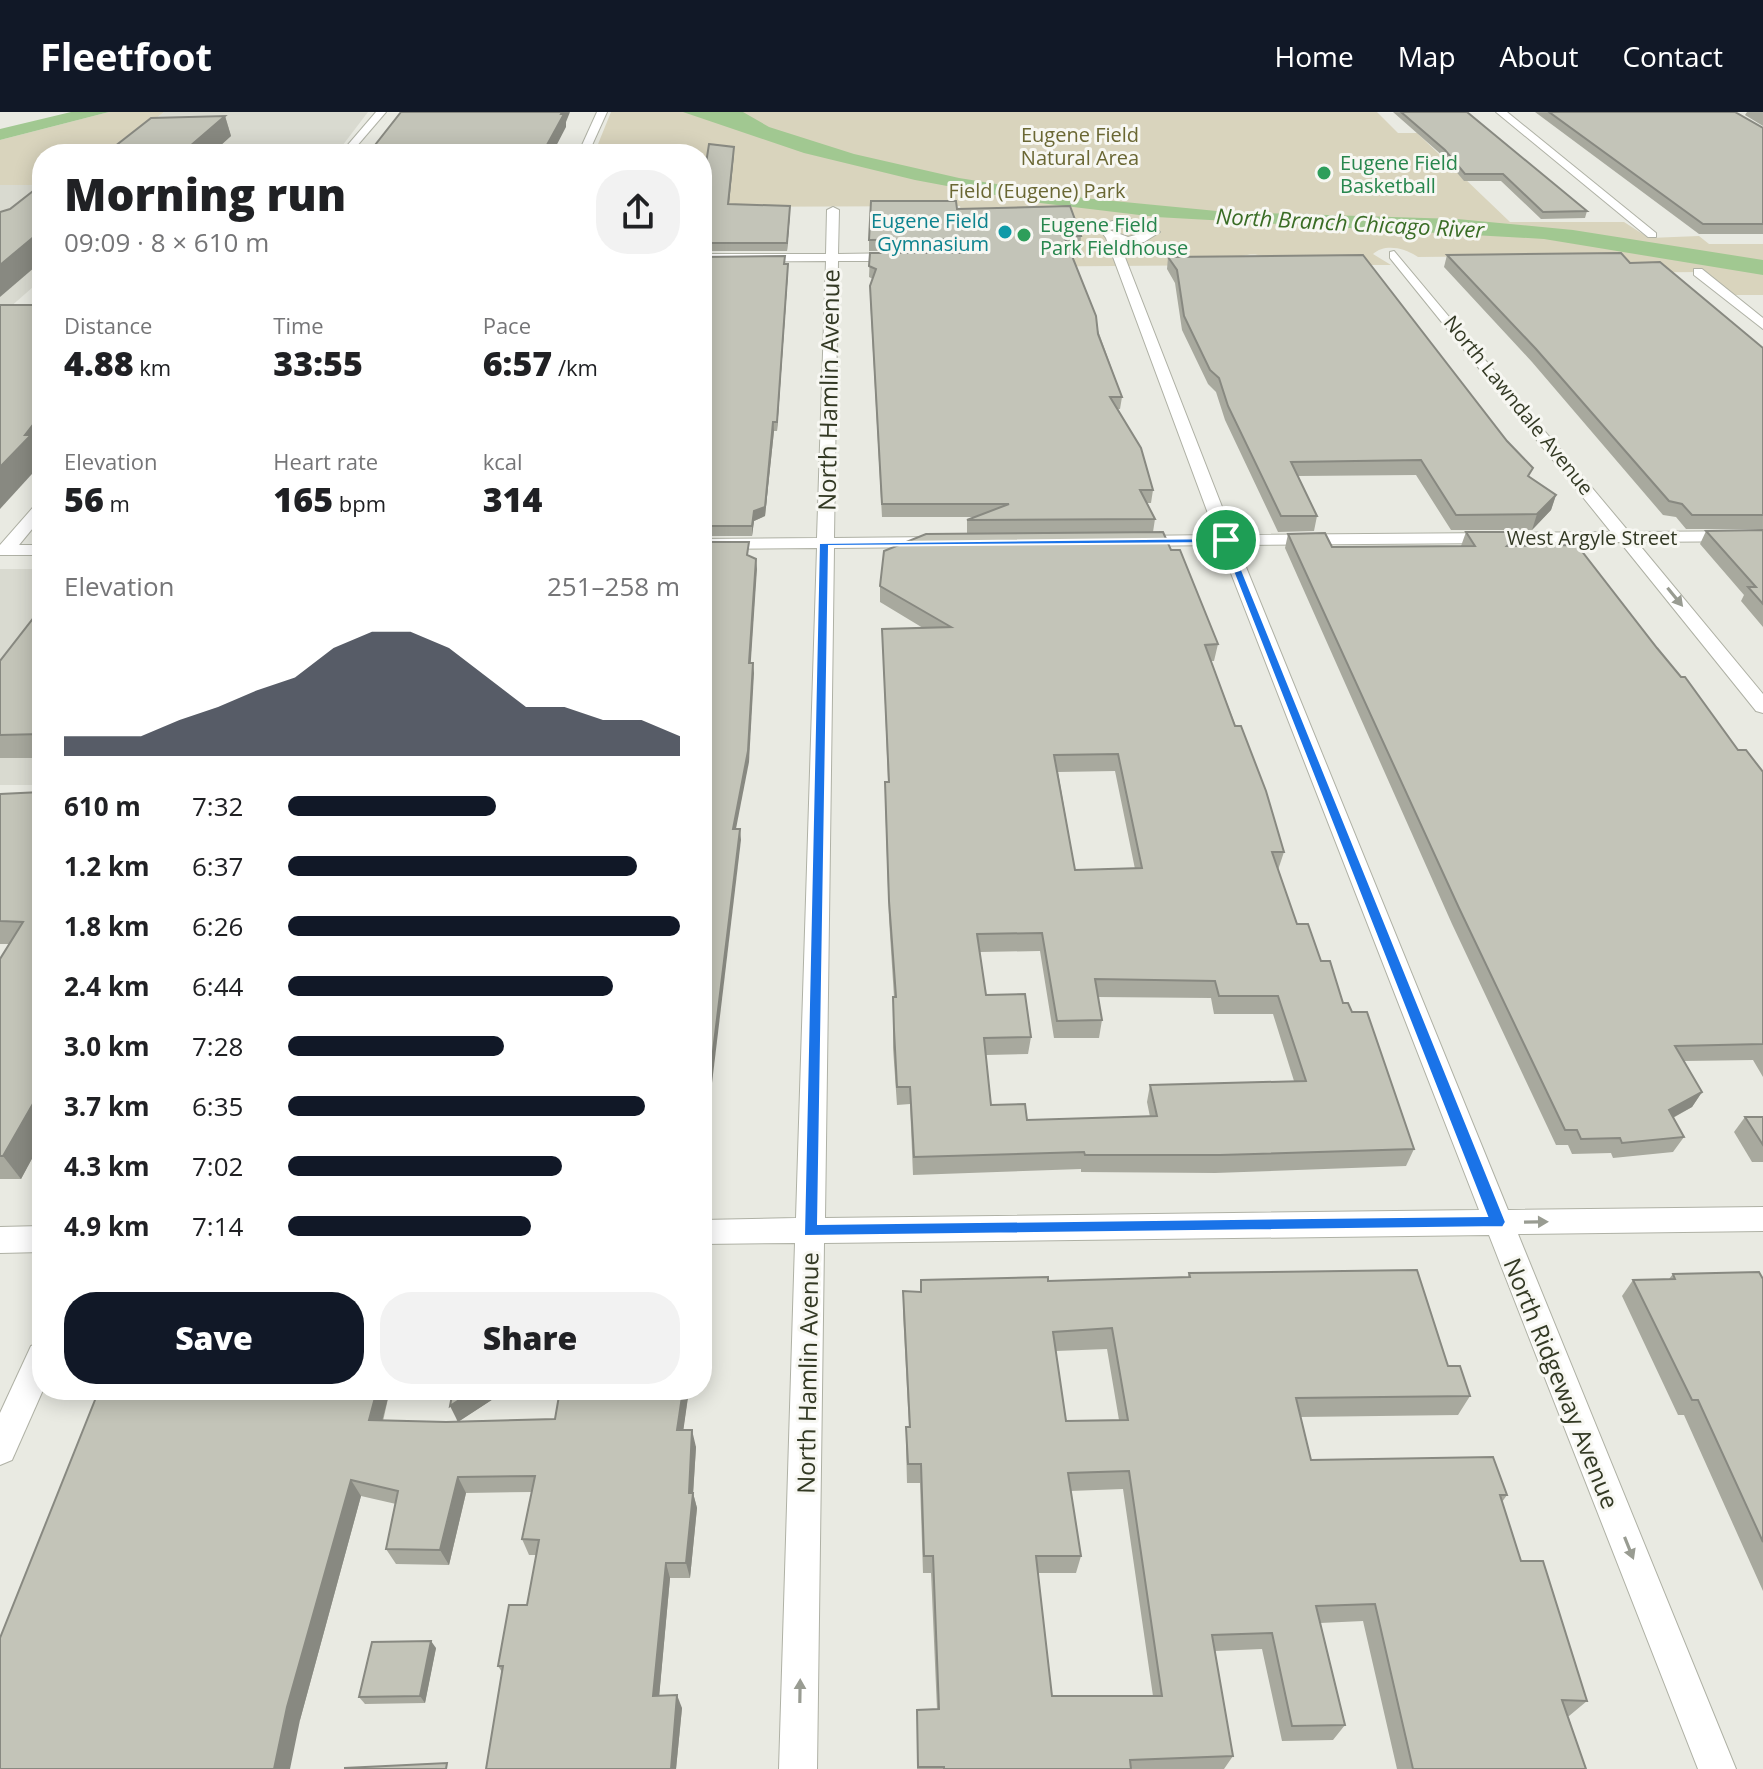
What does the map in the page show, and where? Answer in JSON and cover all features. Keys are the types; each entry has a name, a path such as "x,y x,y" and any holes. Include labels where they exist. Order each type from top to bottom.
{"street":[{"path":"354,144 381,112"},
{"path":"588,144 602,112"},
{"path":"1501,112 1652,235"},
{"name":"North Hamlin Avenue","path":"798,1769 833,210"},
{"name":"North Ridgeway Avenue","path":"1111,237 1226,540 1717,1769"},
{"name":"North Lawndale Avenue","path":"1394,255 1763,707"},
{"path":"712,258 912,257"},
{"path":"1698,272 1763,325"},
{"path":"2,550 32,518"},
{"name":"West Argyle Street","path":"1113,541 1763,536"},
{"path":"712,544 948,542"},
{"path":"2,550 32,550"},
{"path":"712,1232 1763,1219"},
{"path":"0,1240 32,1239"},
{"path":"0,1449 32,1378"}],"shaded area":[{"path":"164,112 368,112 344,144 123,144"},
{"path":"0,185 32,185 32,288 0,316"},
{"path":"0,569 32,569 32,785 0,785"}],"green space":[{"path":"109,112 164,112 123,144 32,144 32,185 0,185 0,140"},
{"name":"Field (Eugene) Park","path":"611,112 1377,112 1398,133 1417,133 1510,222 1624,222 1649,238 1699,236 1709,244 1763,244 1763,295 1732,295 1704,272 1559,273 1534,256 1418,257 1401,249 1389,248 1373,254 1391,265 1278,265 1269,258 1254,254 1238,257 1241,265 971,267 960,206 712,207 712,144 598,144"}],"water":[{"path":"71,112 109,112 0,140 0,129"},
{"name":"North Branch Chicago River","path":"683,112 743,112 769,127 854,154 959,178 1083,198 1227,212 1457,219 1573,230 1763,260 1763,275 1544,239 1156,217 1032,202 915,180 804,153"}],"building":[{"path":"401,112 564,114 548,144 376,144"},
{"path":"1401,112 1467,112 1587,211 1543,212 1503,174 1465,174 1445,150"},
{"path":"1549,112 1735,112 1763,128 1763,224 1703,224"},
{"path":"225,116 192,144 118,144 151,118"},
{"path":"712,144 734,147 728,204 790,206 787,243 712,243"},
{"path":"32,192 32,238 0,265 0,212 10,209"},
{"path":"871,201 956,201 957,209 1070,206 1081,236 1064,236 1096,316 1098,334 1122,397 1110,397 1141,448 1153,490 1140,490 1155,519 967,520 1009,504 882,504 870,286 876,269 869,266 870,253 969,253 978,245 969,239 869,240"},
{"path":"1621,253 1630,263 1660,262 1763,348 1763,515 1692,515 1682,504 1669,501 1536,349 1447,255"},
{"path":"1363,255 1507,441 1533,468 1528,476 1556,495 1537,514 1456,515 1421,460 1291,462 1317,516 1281,516 1228,406 1219,378 1210,370 1184,316 1177,270 1168,257"},
{"path":"785,256 784,264 788,264 777,422 773,422 765,507 754,511 752,526 712,526 712,257"},
{"path":"0,305 32,305 32,426 25,435 31,435 0,467"},
{"path":"1763,530 1763,604 1748,587 1756,587 1706,531"},
{"path":"1163,532 1171,550 1180,550 1218,644 1205,645 1235,726 1241,726 1266,791 1284,852 1272,852 1297,924 1308,924 1321,961 1330,961 1343,1003 1348,1003 1352,1012 1367,1012 1414,1149 1220,1155 1085,1155 1084,1152 914,1157 910,1087 897,1087 882,629 951,627 880,586 884,551 926,534","holes":["1118,754 1142,868 1075,870 1054,755","1042,933 1057,1021 1102,1020 1095,979 1215,981 1219,996 1278,996 1306,1081 1150,1085 1157,1116 1027,1120 1025,1104 991,1105 984,1038 1031,1037 1025,994 986,995 977,934"]},
{"path":"1466,532 1521,532 1507,546 1577,545 1657,648 1681,677 1685,677 1738,750 1746,750 1763,772 1763,1044 1675,1046 1702,1092 1669,1110 1684,1137 1622,1143 1620,1138 1581,1139 1577,1130 1565,1130 1459,908 1288,534 1325,533 1332,547 1475,546"},
{"path":"712,542 749,542 747,555 756,559 749,663 753,663 748,751 733,829 740,829 712,1060"},
{"path":"32,620 32,734 0,735 0,661"},
{"path":"32,792 32,1105 3,1156 0,1156 0,959 23,922 0,921 0,794"},
{"path":"1745,1117 1763,1117 1763,1145"},
{"path":"1417,1270 1448,1366 1460,1366 1470,1396 1296,1398 1311,1460 1493,1457 1507,1495 1500,1495 1521,1561 1543,1561 1587,1701 1562,1700 1586,1769 1413,1769 1375,1604 1316,1606 1345,1725 1292,1726 1272,1633 1212,1635 1233,1756 1130,1760 1131,1769 918,1767 917,1710 939,1709 933,1556 924,1556 921,1464 908,1464 906,1427 910,1427 903,1291 921,1292 921,1280 1048,1277 1048,1281 1190,1277 1189,1273","holes":["1112,1328 1128,1420 1066,1421 1053,1332","1129,1471 1162,1696 1052,1696 1036,1556 1081,1556 1068,1473"]},
{"path":"1759,1272 1763,1279 1763,1542 1698,1400 1692,1400 1633,1280 1675,1279 1673,1274"},
{"path":"95,1400 374,1400 369,1420 446,1422 555,1419 558,1400 682,1400 677,1430 692,1430 689,1493 693,1493 686,1563 666,1563 653,1696 677,1695 671,1769 486,1769 503,1666 498,1666 509,1605 527,1605 539,1540 522,1539 535,1476 458,1477 440,1550 386,1549 398,1491 351,1480 287,1707 274,1769 0,1769 0,1638"},
{"path":"431,1641 420,1696 359,1697 372,1642"},
{"path":"447,1763 446,1769 345,1769 345,1768"}],"place":[{"name":"Eugene Field Basketball","path":"1324,173"},
{"name":"Eugene Field Gymnasium","path":"1005,232"},
{"name":"Eugene Field Park Fieldhouse","path":"1024,235"}],"route":[{"path":"1226,540 1498,1222 810,1231 824,543 1226,540"}],"park label":[{"name":"Eugene Field Natural Area","path":"1080,146"}]}
